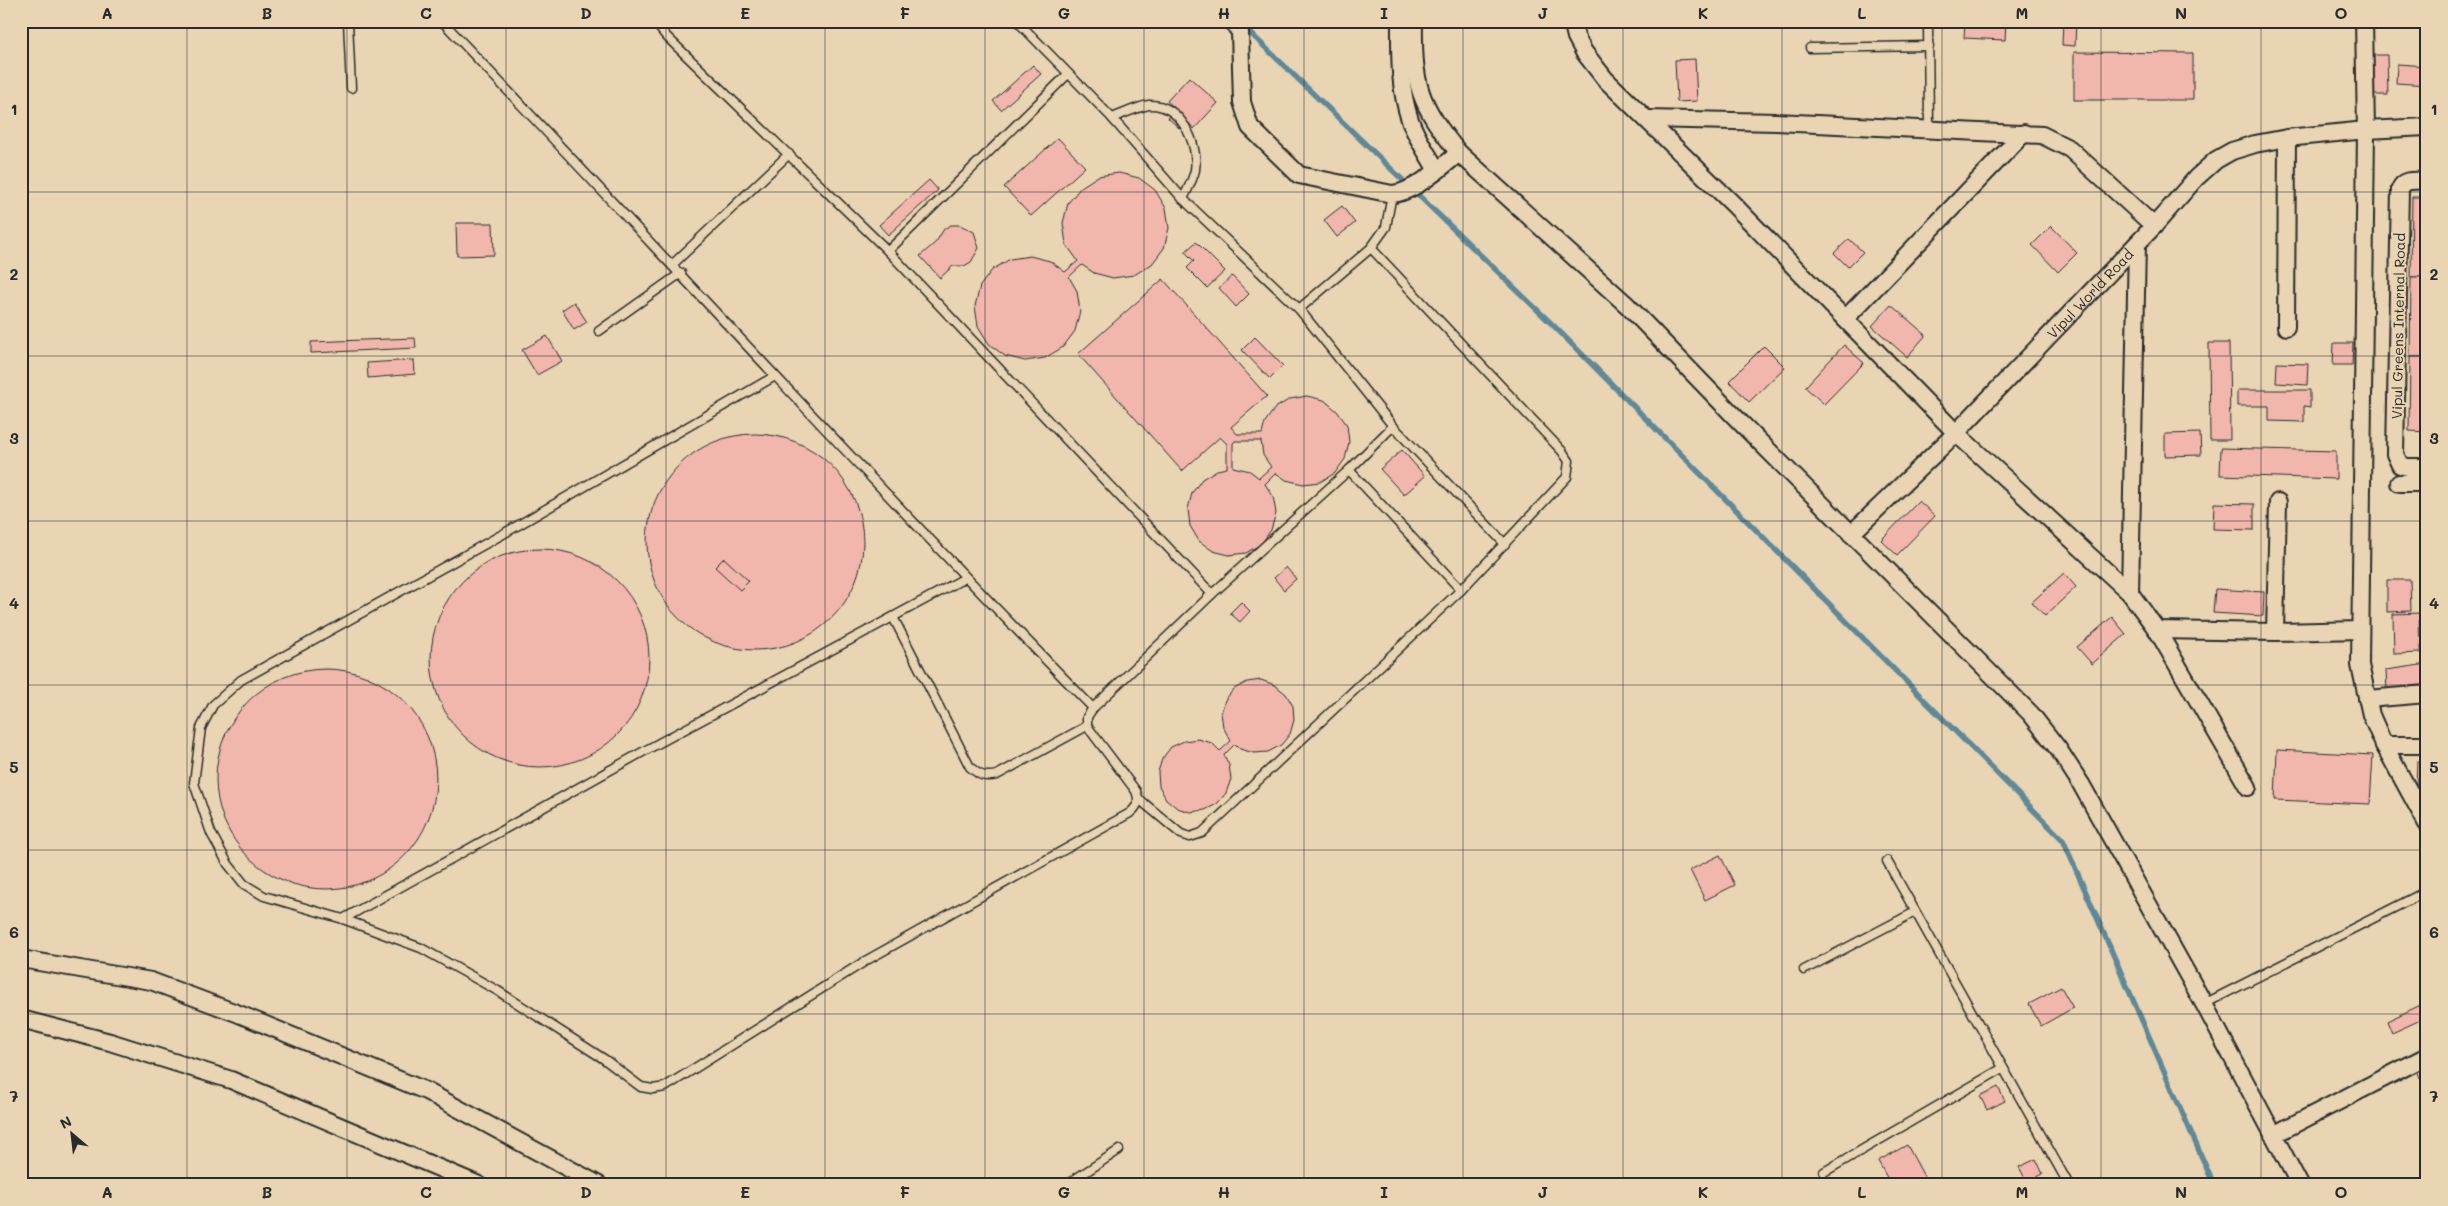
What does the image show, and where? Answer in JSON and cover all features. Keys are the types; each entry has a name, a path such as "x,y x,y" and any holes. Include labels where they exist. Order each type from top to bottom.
{"street":[{"path":"1232,21 1240,32 1242,102 1250,126 1299,175 1399,193 1437,171 1459,154"},
{"path":"1400,21 1400,64 1404,98 1411,121 1437,171"},
{"path":"1414,21 1413,57 1422,99 1439,129 1459,154 1627,306 2031,714 2059,750 2081,784 2204,1004 2300,1185"},
{"path":"1572,21 1576,36 1584,52 1605,79 1647,119 1956,433 2130,593 2157,630 2248,787"},
{"path":"2364,21 2366,130 2360,665 2367,699 2384,745 2427,824"},
{"path":"1647,119 2024,133 2042,136 2070,149 2154,226"},
{"name":"Vipul World Road","path":"1851,534 1956,433 2154,226 2196,178 2216,160 2232,151 2287,138 2366,130 2427,127"},
{"path":"1845,319 2024,133"},
{"path":"2286,327 2287,138"},
{"name":"Vipul Greens Internal Road","path":"2427,181 2406,182 2402,184 2400,189 2396,454 2400,464 2408,467 2427,467"},
{"path":"2130,593 2137,244"},
{"path":"2399,483 2427,483"},
{"path":"2275,632 2278,502"},
{"path":"2157,630 2275,632 2360,630"},
{"path":"2367,699 2427,694"},
{"path":"2384,745 2427,745"},
{"path":"21,959 151,981 239,1014 426,1091 599,1185"},
{"path":"21,1019 110,1042 231,1080 479,1185"},
{"path":"2272,1135 2427,1056"}],"lane":[{"path":"348,21 351,88"},
{"path":"442,21 673,264 775,376 965,578 1092,708"},
{"path":"654,21 666,36 888,250 1212,594"},
{"path":"1017,21 1112,118 1183,199 1299,309 1393,426 1505,544"},
{"path":"1928,21 1929,129"},
{"path":"1810,48 1929,46"},
{"path":"888,250 1068,74"},
{"path":"1112,118 1148,106 1156,106 1168,108 1186,126 1194,151 1195,170 1183,199"},
{"path":"673,264 789,154"},
{"path":"1299,309 1371,248 1386,227 1399,193"},
{"path":"1371,248 1569,460 1568,477 1461,590 1202,834 1190,837 1181,834 1139,799 1136,791 1086,726 1086,717 1092,708 1212,594 1349,470 1393,426"},
{"path":"599,331 681,273"},
{"path":"775,376 502,534 241,680 213,705 201,728 194,783 212,833 228,864 244,884 264,896 343,919 421,948 498,991 604,1059 641,1086 653,1089 665,1087 867,960 1130,814 1137,808 1139,799"},
{"path":"1349,470 1461,590"},
{"path":"343,919 639,754 965,578"},
{"path":"893,617 970,767 978,774 986,778 996,775 1086,726"},
{"path":"1886,861 2069,1185"},
{"path":"2204,1004 2427,891"},
{"path":"1804,970 1915,912"},
{"path":"1824,1172 2003,1068"},
{"path":"1066,1185 1120,1150"}],"building":[{"path":"1965,21 2006,21 2005,40 1964,38"},
{"path":"2063,21 2076,21 2075,46 2062,45"},
{"path":"2074,52 2193,53 2193,100 2074,100"},
{"path":"2370,55 2387,55 2388,95 2371,95"},
{"path":"1695,59 1697,101 1677,102 1675,60"},
{"path":"2397,64 2427,66 2427,85 2396,83"},
{"path":"1033,65 1041,74 1001,110 993,101"},
{"path":"1189,77 1218,103 1194,129 1187,121 1180,129 1168,118 1176,109 1167,101"},
{"path":"1058,138 1085,167 1031,216 1004,187"},
{"path":"1119,173 1139,178 1155,190 1166,208 1169,228 1164,248 1152,264 1134,275 1113,278 1094,273 1082,265 1069,277 1077,291 1080,311 1075,331 1063,347 1045,358 1025,361 1005,356 989,344 978,326 975,306 980,286 992,270 1010,259 1030,256 1050,261 1065,272 1078,261 1066,244 1063,223 1068,203 1081,187 1098,176"},
{"path":"929,180 938,190 888,235 879,225"},
{"path":"2412,197 2427,197 2427,277 2411,277"},
{"path":"1342,206 1355,223 1337,237 1324,220"},
{"path":"456,223 493,223 494,255 457,256"},
{"path":"951,225 960,225 974,232 979,248 971,262 964,266 953,266 940,278 920,256 936,242 944,229"},
{"path":"2051,226 2077,253 2058,272 2032,245"},
{"path":"1849,239 1863,252 1848,267 1834,253"},
{"path":"1196,242 1225,271 1207,288 1187,268 1194,261 1185,252"},
{"path":"1232,276 1249,294 1236,307 1219,288"},
{"path":"2411,277 2427,277 2427,357 2410,357"},
{"path":"1163,279 1267,396 1231,427 1237,434 1262,434 1265,422 1275,408 1290,399 1307,396 1324,400 1337,411 1347,425 1349,442 1345,459 1335,473 1320,482 1303,484 1286,480 1276,473 1265,484 1273,496 1276,513 1271,530 1261,544 1246,553 1229,555 1213,551 1199,541 1190,526 1188,509 1192,493 1202,479 1217,470 1227,468 1227,444 1220,437 1182,471 1078,354","holes":["1235,441 1261,441 1263,455 1271,467 1259,478 1250,471 1233,467 1233,443"]},
{"path":"574,302 587,322 574,330 562,310"},
{"path":"1891,305 1926,335 1907,357 1872,326"},
{"path":"547,336 562,361 537,375 522,350"},
{"path":"1255,337 1283,366 1270,379 1242,350"},
{"path":"415,338 416,348 311,353 311,342"},
{"path":"2209,343 2229,343 2230,440 2210,440"},
{"path":"2334,343 2353,343 2352,365 2333,365"},
{"path":"1844,345 1864,363 1824,404 1805,387"},
{"path":"1764,346 1785,367 1749,402 1729,381"},
{"path":"2410,357 2427,357 2427,432 2409,431"},
{"path":"414,360 415,374 368,378 367,363"},
{"path":"2277,363 2308,364 2307,385 2276,383"},
{"path":"2237,390 2310,390 2310,407 2304,406 2304,422 2269,421 2269,406 2237,406"},
{"path":"2200,433 2201,455 2165,456 2165,434"},
{"path":"766,434 796,442 806,447 824,458 839,473 855,501 863,531 863,553 855,583 839,611 824,626 796,642 776,648 744,650 714,642 704,637 686,626 671,611 655,583 649,563 647,531 655,501 660,491 671,473 686,458 714,442 734,436"},
{"path":"2221,448 2336,451 2336,479 2220,475"},
{"path":"1402,450 1425,476 1404,495 1380,469"},
{"path":"1919,501 1935,516 1897,555 1881,540"},
{"path":"2214,503 2254,504 2254,530 2213,529"},
{"path":"540,549 561,551 582,558 591,562 617,581 636,607 640,616 647,637 649,658 647,679 640,700 636,709 617,735 591,754 582,758 561,765 540,767 519,765 498,758 489,754 463,735 444,709 440,700 433,679 431,658 433,637 440,616 444,607 463,581 489,562 498,558 519,551"},
{"path":"724,558 749,581 740,590 715,567"},
{"path":"2422,558 2427,558 2427,599 2421,599"},
{"path":"1286,567 1296,579 1284,590 1274,578"},
{"path":"2064,573 2076,587 2045,616 2032,602"},
{"path":"2387,580 2410,580 2411,611 2387,612"},
{"path":"2215,589 2264,592 2263,616 2213,613"},
{"path":"1241,602 1250,611 1240,622 1230,613"},
{"path":"2419,613 2420,653 2394,654 2393,614"},
{"path":"2427,613 2427,654 2423,654 2422,614"},
{"path":"2112,617 2126,634 2092,664 2077,647"},
{"path":"2427,664 2427,691 2387,692 2386,670"},
{"path":"315,669 337,669 368,677 387,687 404,701 418,718 428,737 434,757 436,779 434,801 428,821 418,840 404,857 387,871 358,885 337,889 315,889 294,885 274,876 256,864 241,849 229,831 220,811 216,790 216,768 220,747 229,727 241,709 256,694 274,682 294,673"},
{"path":"1261,680 1275,685 1286,694 1293,706 1294,720 1290,734 1281,745 1268,752 1254,753 1240,749 1235,744 1224,755 1229,765 1231,779 1226,793 1217,804 1205,810 1190,812 1177,808 1166,799 1159,786 1158,772 1162,759 1171,747 1184,741 1198,739 1212,743 1220,751 1231,741 1223,727 1221,713 1225,700 1234,689 1247,682"},
{"path":"2277,750 2373,755 2370,804 2275,800"},
{"path":"2417,761 2427,762 2427,790 2416,790"},
{"path":"1720,855 1735,885 1705,900 1690,870"},
{"path":"2061,987 2073,1008 2041,1026 2029,1004"},
{"path":"2427,1002 2427,1017 2392,1033 2387,1021"},
{"path":"2427,1063 2427,1076 2420,1078 2416,1067"},
{"path":"1998,1087 2005,1101 1987,1110 1980,1096"},
{"path":"1907,1145 1926,1180 1918,1185 1891,1185 1878,1161"},
{"path":"2036,1159 2043,1174 2027,1182 2019,1167"}],"waterway":[{"path":"1242,25 1554,326 2063,840 2214,1185"}]}
